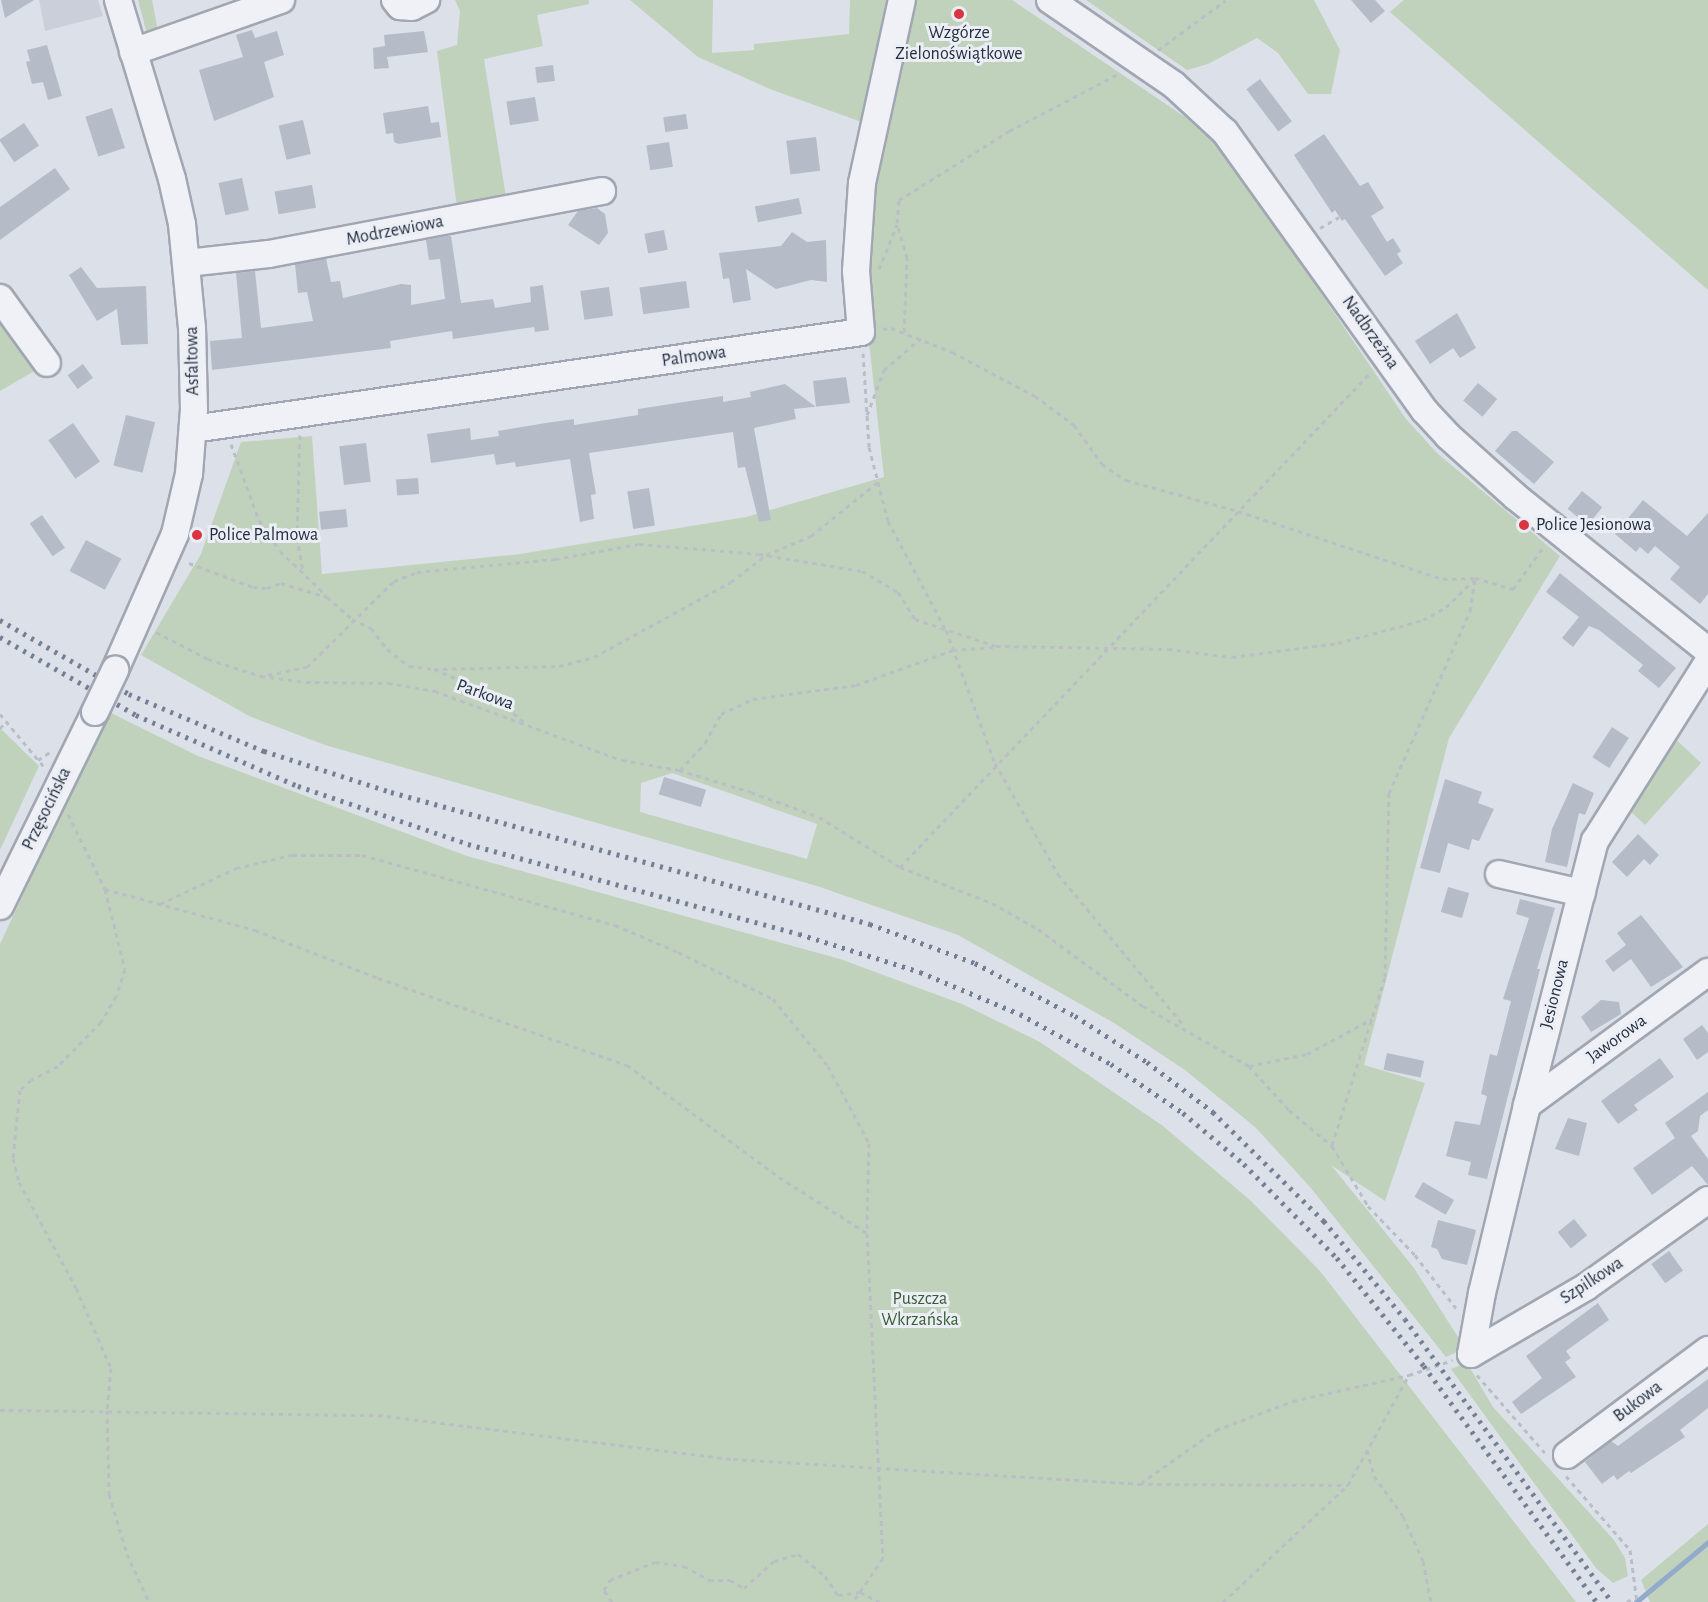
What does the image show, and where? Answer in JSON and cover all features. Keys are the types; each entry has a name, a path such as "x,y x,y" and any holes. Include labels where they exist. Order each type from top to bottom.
{"street":[{"name":"Asfaltowa","path":"95,711 138,624 175,534 189,474 193,429 187,263 174,187 118,0"},
{"path":"133,52 281,0"},
{"path":"394,0 400,6 412,7 426,0"},
{"path":"861,332 856,271 862,183 902,0"},
{"name":"Nadbrzeżna","path":"1050,0 1160,74 1225,132 1386,356 1448,436 1558,530 1708,651"},
{"name":"Modrzewiowa","path":"187,263 269,254 602,191"},
{"path":"0,298 47,363"},
{"name":"Palmowa","path":"193,429 861,332"},
{"name":"Jesionowa","path":"1471,1354 1482,1293 1527,1105 1599,833 1708,662"},
{"name":"Przęsocińska","path":"0,906 95,711"},
{"path":"1499,874 1582,893"},
{"name":"Jaworowa","path":"1527,1105 1708,972"},
{"name":"Szpilkowa","path":"1471,1354 1586,1287 1708,1200"},
{"name":"Bukowa","path":"1567,1455 1708,1350"}],"path":[{"path":"1152,54 1226,0"},
{"path":"904,333 907,258 897,223 899,200 1009,131 1120,73"},
{"path":"1316,230 1339,217"},
{"path":"1185,1028 1058,874 995,764 946,630 888,521 869,447 861,332 891,328 920,339 1035,396 1074,425 1102,464 1126,480 1238,511 1443,579 1475,578 1513,589 1558,530"},
{"path":"867,417 884,370 920,339"},
{"path":"900,867 1103,650 1386,356"},
{"path":"300,429 297,537 304,574"},
{"path":"230,439 234,461 259,520 280,551 352,619 371,628 387,649 410,666 434,669 559,666 594,657 731,582 766,555 811,536 878,482"},
{"path":"261,676 307,667 352,619 394,581 417,572 555,559 639,544 766,555 862,571 898,592 915,619 996,646"},
{"path":"189,563 254,587 267,588 281,583 327,597"},
{"path":"679,770 705,743 721,714 753,699 856,685 953,650 996,646 1168,650 1232,657 1338,643 1424,620 1446,607 1475,578"},
{"path":"1332,1146 1385,977 1389,793 1470,611 1475,578"},
{"name":"Parkowa","path":"138,624 208,659 261,676 306,682 388,683 435,691 622,759 679,770 819,817 900,867 992,903 1038,928 1143,1006 1249,1066 1289,1110 1332,1146 1368,1206 1415,1255 1458,1313"},
{"path":"434,669 484,691 530,726"},
{"path":"0,714 38,761 62,779"},
{"path":"0,728 7,721"},
{"path":"51,802 71,818 105,889 125,969 116,996 101,1022 58,1066 31,1080 20,1090 13,1158 19,1182 76,1288 111,1368 106,1410 108,1494 128,1554 149,1602"},
{"path":"158,905 236,868 292,855 362,855 615,925 678,952 773,999 828,1066 868,1143 867,1233 883,1557 853,1602"},
{"path":"105,889 255,930 378,978 627,1065 778,1177 867,1233"},
{"path":"1249,1066 1307,1053 1372,1019"},
{"path":"1139,1484 1216,1430 1293,1401 1408,1375 1471,1354"},
{"path":"1223,1602 1348,1485 1366,1448 1408,1375"},
{"path":"0,1410 378,1415 733,1459 1139,1484 1348,1485"},
{"path":"1366,1448 1374,1476 1403,1516 1424,1561 1431,1602"},
{"path":"612,1602 604,1590 610,1580 655,1562 684,1566 709,1580 730,1580 744,1588 774,1562 798,1554 825,1576 838,1595 860,1592 880,1602"},
{"path":"1627,1602 1633,1598 1636,1601"}],"shaded area":[{"path":"39,0 98,0 103,16 45,31"}],"green space":[{"path":"138,0 152,0 158,31 147,34"},
{"path":"455,0 589,0 589,4 537,15 543,46 484,59 506,197 457,208 437,51 457,45 460,11"},
{"path":"630,0 713,0 712,53 754,50 754,44 849,34 850,0 1012,0 1185,117 1215,143 1231,160 1406,419 1437,453 1560,556 1449,738 1364,1065 1425,1083 1385,1201 1331,1165 1414,1268 1465,1348 1446,1357 1310,1187 1255,1127 1185,1070 1114,1023 958,935 817,886 325,745 249,716 141,655 201,554 241,442 312,436 322,574 520,554 746,517 884,477 869,342 865,198 881,129 770,89 698,57","holes":["672,773 817,824 807,859 640,812 641,783"]},
{"path":"1086,0 1314,0 1340,50 1331,94 1308,94 1278,53 1257,38 1208,64 1187,70"},
{"path":"1404,0 1708,0 1708,290 1390,12"},
{"path":"0,322 36,370 0,391"},
{"name":"Puszcza Wkrzańska","path":"109,712 198,756 467,856 840,959 962,1004 1040,1042 1163,1126 1251,1201 1320,1271 1576,1602 0,1602 0,944"},
{"path":"0,728 39,766 0,850"},
{"path":"1670,734 1701,763 1645,825 1625,806"},
{"path":"1467,1363 1493,1407 1614,1540 1625,1558 1628,1576 1613,1583 1596,1568 1451,1369"},
{"path":"1708,1524 1708,1602 1650,1602 1641,1580"}],"building":[{"path":"1,0 34,0 5,18"},
{"path":"1351,0 1375,0 1385,11 1371,23"},
{"path":"252,30 255,38 277,31 284,55 264,62 274,97 214,121 199,70 243,57 236,35"},
{"path":"424,31 428,52 387,57 389,68 374,69 373,48 385,46 384,35"},
{"path":"47,45 62,96 48,100 43,82 32,84 26,62 30,61 27,50"},
{"path":"553,65 555,81 537,83 535,67"},
{"path":"1260,79 1292,121 1278,132 1246,89"},
{"path":"535,97 539,121 510,125 506,102"},
{"path":"428,106 431,123 439,122 441,137 399,144 394,142 393,133 386,134 383,113"},
{"path":"112,108 125,148 98,157 85,117"},
{"path":"686,114 688,129 665,132 663,117"},
{"path":"303,120 311,154 287,160 279,126"},
{"path":"24,123 39,145 14,162 0,139"},
{"path":"1324,134 1360,186 1368,182 1384,208 1371,216 1387,242 1393,238 1401,251 1397,254 1403,263 1385,276 1345,219 1342,221 1335,210 1332,213 1294,155"},
{"path":"816,137 820,171 790,174 786,141"},
{"path":"669,142 673,167 650,170 646,146"},
{"path":"55,168 70,189 0,240 0,207"},
{"path":"242,178 249,210 225,215 219,183"},
{"path":"312,185 316,208 279,214 275,192"},
{"path":"799,198 802,214 758,222 755,207"},
{"path":"597,208 605,214 608,233 599,245 568,225 578,211"},
{"path":"664,230 668,250 648,253 644,234"},
{"path":"792,232 807,242 826,240 827,282 811,280 776,289 746,269 751,300 733,303 729,278 723,279 719,253 781,246"},
{"path":"451,236 461,303 493,299 495,308 531,302 530,287 543,285 549,330 535,332 534,327 453,339 452,331 390,341 391,348 212,370 210,341 242,338 236,273 255,271 261,328 313,321 307,292 298,293 295,264 326,258 331,282 340,281 343,298 401,284 411,285 411,305 445,299 440,259 429,260 426,240"},
{"path":"81,267 97,288 146,286 148,344 121,345 117,309 97,321 69,275"},
{"path":"686,281 690,308 643,314 639,288"},
{"path":"609,287 613,316 584,320 580,291"},
{"path":"1457,313 1476,348 1460,358 1453,348 1430,364 1415,341"},
{"path":"83,364 93,378 78,389 68,375"},
{"path":"846,377 850,403 816,407 813,381"},
{"path":"1478,383 1497,399 1482,417 1463,401"},
{"path":"785,384 816,407 794,409 796,419 754,428 771,520 759,522 745,467 738,468 733,432 589,453 596,494 591,495 594,519 580,522 570,459 516,467 515,462 496,465 494,454 431,463 427,434 470,428 471,440 499,436 498,431 574,419 574,425 638,415 638,409 723,396 723,402 751,397 750,392"},
{"path":"126,415 155,422 143,473 113,465"},
{"path":"73,423 100,462 75,479 48,440"},
{"path":"1512,431 1517,431 1554,462 1534,484 1495,451"},
{"path":"366,443 371,482 344,485 339,446"},
{"path":"418,478 419,494 397,495 396,480"},
{"path":"649,488 655,526 633,529 627,491"},
{"path":"1582,491 1602,507 1588,525 1568,509"},
{"path":"1643,500 1687,536 1708,513 1708,594 1700,604 1670,579 1680,567 1655,546 1648,554 1640,547 1636,552 1615,534"},
{"path":"346,509 348,527 321,530 319,512"},
{"path":"42,515 65,548 53,556 30,524"},
{"path":"86,540 121,559 105,590 70,571"},
{"path":"1560,573 1676,668 1659,688 1638,671 1643,665 1599,630 1589,626 1573,647 1562,638 1579,617 1546,592"},
{"path":"1612,727 1629,738 1609,768 1592,757"},
{"path":"664,777 706,790 701,807 659,794"},
{"path":"1445,779 1482,792 1478,803 1494,809 1479,841 1472,839 1469,850 1448,843 1440,873 1420,868"},
{"path":"1573,783 1594,793 1585,815 1579,813 1567,867 1545,862 1552,829"},
{"path":"1638,834 1659,855 1650,865 1644,859 1627,877 1612,862"},
{"path":"1448,887 1469,893 1462,918 1441,912"},
{"path":"1520,899 1555,908 1537,969 1540,969 1487,1179 1468,1175 1471,1162 1446,1156 1455,1121 1480,1125 1487,1096 1481,1094 1490,1054 1497,1056 1511,1001 1503,999 1529,918 1516,914"},
{"path":"1641,915 1683,967 1651,987 1631,959 1613,972 1605,961 1626,945 1617,933"},
{"path":"1601,1000 1619,1002 1621,1014 1591,1032 1581,1017"},
{"path":"1702,1025 1708,1033 1708,1052 1697,1060 1683,1039"},
{"path":"1387,1053 1424,1061 1421,1078 1383,1070"},
{"path":"1660,1058 1674,1077 1634,1105 1638,1110 1618,1124 1601,1101"},
{"path":"1708,1092 1708,1110 1700,1116 1698,1131 1691,1136 1708,1159 1708,1185 1692,1166 1652,1195 1633,1168 1675,1138 1665,1123"},
{"path":"1568,1118 1587,1123 1579,1156 1555,1149"},
{"path":"1423,1182 1454,1200 1446,1215 1414,1197"},
{"path":"1574,1219 1587,1235 1571,1249 1558,1232"},
{"path":"1438,1220 1476,1230 1467,1265 1442,1259 1437,1249 1431,1247"},
{"path":"1669,1251 1683,1270 1665,1283 1651,1264"},
{"path":"1598,1303 1609,1320 1566,1351 1571,1358 1565,1362 1576,1377 1521,1414 1512,1402 1542,1378 1526,1356"},
{"path":"1708,1379 1708,1408 1680,1430 1685,1437 1631,1473 1629,1471 1617,1480 1614,1475 1602,1484 1585,1462 1611,1441 1618,1446"}],"waterway":[{"path":"1636,1602 1708,1542"}],"railway":[{"path":"0,620 129,694 264,751 391,792 870,924 975,963 1075,1016 1147,1062 1213,1112 1324,1221 1405,1319 1612,1602"},
{"path":"0,637 136,715 298,786 468,844 799,934 920,972 1020,1014 1111,1064 1183,1113 1244,1164 1337,1258 1424,1366 1597,1602"}],"place":[{"name":"Wzgórze Zielonoświątkowe","path":"959,14"},
{"name":"Police Jesionowa","path":"1524,525"},
{"name":"Police Palmowa","path":"197,535"}]}
